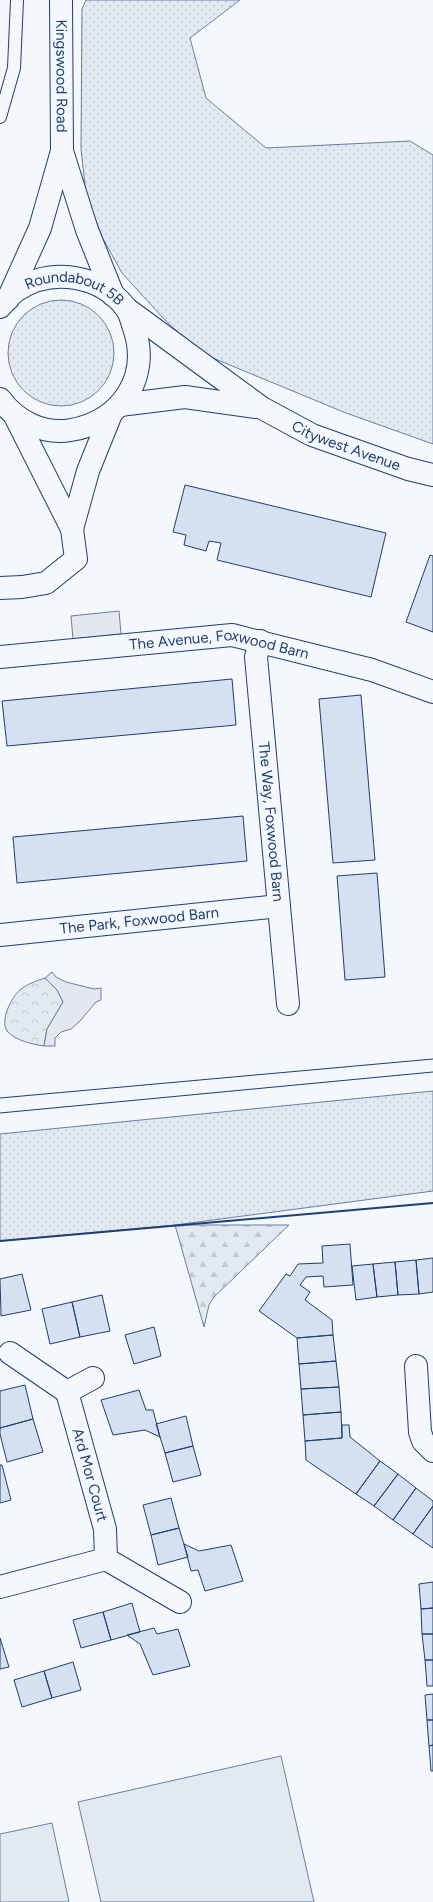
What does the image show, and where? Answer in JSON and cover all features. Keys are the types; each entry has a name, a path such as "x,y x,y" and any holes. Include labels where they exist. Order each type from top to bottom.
{"street":[{"name":"Kingswood Road","path":"4,303 40,228 62,151 61,0"},
{"name":"Kingswood Road","path":"62,151 87,230 120,302"},
{"name":"Roundabout 5B","path":"4,303 17,290 39,279 63,276 90,281 120,302 138,340 139,369 129,393 116,409 86,428 61,432 37,428 5,406"},
{"name":"Citywest Avenue","path":"120,302 262,408 312,435 408,469 433,475"},
{"name":"Citywest Avenue","path":"116,409 185,397 262,408"},
{"path":"0,588 22,587 46,583 76,559 72,529 5,406"},
{"path":"72,529 88,471 116,409"},
{"name":"The Avenue, Foxwood Barn","path":"0,657 232,635 372,670 433,692"},
{"name":"The Way, Foxwood Barn","path":"260,641 256,657 288,1004"},
{"name":"The Park, Foxwood Barn","path":"0,935 279,906"},
{"path":"10,1353 67,1392 93,1378"},
{"path":"416,1366 420,1432 423,1441 433,1451"},
{"name":"Ard Mor Court","path":"67,1392 105,1530 106,1559"},
{"path":"0,1587 106,1559 180,1602"}],"lane":[{"path":"0,117 14,68 18,0"}],"green space":[{"path":"86,0 240,0 190,38 206,98 266,148 410,141 433,155 433,444 346,413 208,356 184,338 163,318 122,273 102,237 86,194 81,149 82,9"},
{"path":"61,300 81,304 98,316 110,333 114,353 110,373 98,390 81,402 61,406 41,402 24,390 12,373 8,353 12,333 24,316 41,304"},
{"path":"45,978 57,990 63,1002 47,1029 44,1046 19,1040 7,1031 5,1021 10,1004 20,990 29,984"},
{"path":"433,1091 433,1191 175,1225 0,1241 0,1134"},
{"path":"175,1225 289,1225 214,1297 209,1305 204,1327"},
{"path":"281,1756 314,1902 101,1902 78,1802"},
{"path":"52,1823 69,1902 0,1902 0,1834"}],"shaded area":[{"path":"119,611 121,634 73,639 71,616"},
{"path":"52,972 56,977 66,982 94,989 101,988 101,1000 96,1002 71,1029 61,1032 55,1038 55,1046 44,1046 47,1029 63,1002 57,990 45,978"}],"building":[{"path":"185,485 386,533 371,597 217,560 221,543 209,541 206,551 184,545 186,535 173,532"},
{"path":"430,555 433,556 433,632 406,622"},
{"path":"232,679 236,725 7,746 2,701"},
{"path":"361,695 375,860 333,863 319,699"},
{"path":"243,816 247,861 17,883 13,837"},
{"path":"377,873 385,977 345,980 337,876"},
{"path":"350,1244 353,1285 324,1287 323,1276 306,1277 300,1285 310,1292 305,1300 332,1320 333,1335 297,1338 259,1311 286,1274 290,1276 298,1264 323,1263 322,1246"},
{"path":"433,1258 433,1292 419,1294 416,1260"},
{"path":"416,1260 419,1294 398,1295 395,1262"},
{"path":"395,1262 398,1295 377,1297 373,1264"},
{"path":"373,1264 377,1297 356,1300 352,1266"},
{"path":"22,1274 31,1310 1,1316 0,1279"},
{"path":"102,1295 110,1331 80,1337 72,1302"},
{"path":"72,1302 80,1337 50,1344 42,1309"},
{"path":"154,1327 161,1356 134,1364 125,1335"},
{"path":"333,1335 336,1361 299,1364 297,1338"},
{"path":"336,1361 339,1387 301,1389 299,1364"},
{"path":"25,1385 33,1419 0,1428 0,1391"},
{"path":"339,1387 341,1412 303,1415 301,1389"},
{"path":"139,1390 146,1410 153,1410 160,1437 145,1430 113,1435 101,1400"},
{"path":"341,1412 342,1438 305,1441 303,1415"},
{"path":"186,1416 193,1446 165,1453 156,1424"},
{"path":"33,1419 43,1452 7,1462 0,1434 0,1428"},
{"path":"342,1425 349,1425 350,1437 380,1461 356,1494 306,1460 305,1441 342,1438"},
{"path":"193,1446 201,1475 173,1482 165,1453"},
{"path":"380,1461 398,1474 374,1506 356,1494"},
{"path":"0,1465 2,1465 11,1500 0,1503"},
{"path":"398,1474 416,1488 393,1520 374,1506"},
{"path":"416,1488 433,1501 433,1506 413,1534 393,1520"},
{"path":"171,1498 179,1528 151,1535 143,1505"},
{"path":"433,1506 433,1548 413,1534"},
{"path":"179,1528 188,1557 158,1565 151,1535"},
{"path":"184,1544 199,1551 231,1545 243,1581 205,1591 198,1570 191,1571"},
{"path":"433,1582 433,1608 421,1609 419,1584"},
{"path":"132,1603 140,1632 111,1640 103,1612"},
{"path":"433,1608 433,1634 422,1634 421,1609"},
{"path":"103,1612 111,1640 81,1648 73,1620"},
{"path":"154,1628 157,1634 178,1629 190,1666 153,1675 140,1644 127,1635"},
{"path":"422,1634 433,1634 433,1660 425,1660"},
{"path":"0,1638 9,1667 0,1669"},
{"path":"425,1660 433,1660 433,1686 427,1686"},
{"path":"73,1662 81,1690 52,1698 44,1671"},
{"path":"44,1671 52,1698 22,1707 14,1680"},
{"path":"433,1694 433,1720 427,1720 425,1695"},
{"path":"427,1720 433,1720 433,1745 429,1746"},
{"path":"433,1745 433,1771 431,1771 429,1746"}],"tram line":[{"path":"0,1098 433,1059"},
{"path":"0,1113 433,1072"}],"wall":[{"path":"0,1241 433,1203"}]}
